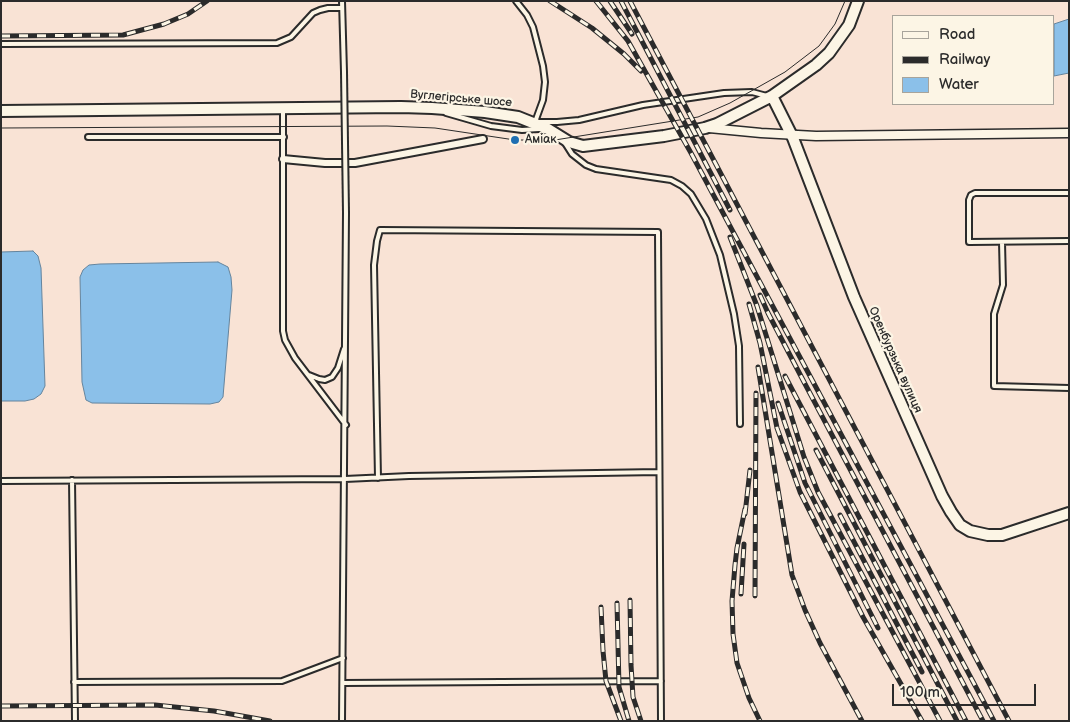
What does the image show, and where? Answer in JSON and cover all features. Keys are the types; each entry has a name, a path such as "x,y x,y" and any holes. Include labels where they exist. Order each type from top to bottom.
{"street":[{"name":"Вуглегірське шосе","path":"1,111 432,108 485,112 518,117 548,128 576,144 591,146 706,128 771,96 816,66 829,53 849,25 858,1"},
{"name":"Оренбурзька вулиця","path":"771,96 792,135 854,297 942,496 951,512 960,524 970,531 988,535 1002,535 1069,513"},
{"path":"706,128 792,135 1069,133"},
{"path":"284,159 325,163 355,163 483,139"}],"lane":[{"path":"342,1 346,213 346,425 342,721"},
{"path":"516,1 527,15 533,27 544,66 543,100 534,122 579,120 643,105 724,93 752,92 771,96"},
{"path":"1,44 277,43 291,37 313,14 320,10 342,8"},
{"path":"284,108 283,331 288,348 346,425"},
{"path":"432,108 476,123 491,126 528,130 548,128"},
{"path":"88,137 284,137"},
{"path":"563,138 572,154 586,165 596,169 671,180 682,186 690,194 706,219 720,256 734,314 739,346 740,424"},
{"path":"1069,193 975,193 969,200 969,242 1069,241"},
{"path":"378,478 374,265 380,230 658,232 661,721"},
{"path":"1002,242 1003,285 994,314 994,386 1069,388"},
{"path":"307,374 324,380 332,377 338,368 346,345"},
{"path":"1,481 345,479 659,472"},
{"path":"72,480 75,721"},
{"path":"74,682 282,681 343,658"},
{"path":"343,682 661,681"}],"water":[{"path":"1069,19 1069,73 1055,76 1055,24"},
{"path":"33,251 38,256 41,268 45,386 41,394 34,399 1,401 1,252"},
{"path":"218,262 228,267 232,290 223,397 219,402 210,404 92,403 86,400 82,382 80,277 83,270 89,265 100,264"}],"tram line":[{"path":"1,128 387,126 435,128 515,140 555,140 698,117 730,103 785,72 819,46 835,24 845,1"}],"railway":[{"path":"1,36 123,35 164,24 188,14 207,1"},
{"path":"550,1 592,28 624,54 641,71"},
{"path":"596,1 628,41 691,153 994,721"},
{"path":"610,1 632,34"},
{"path":"621,1 730,210"},
{"path":"630,1 1009,721"},
{"path":"730,237 757,306 804,457 818,492 940,721"},
{"path":"760,295 983,721"},
{"path":"749,304 760,343 777,428 800,492 863,617 922,721"},
{"path":"758,367 792,575 820,643 862,721"},
{"path":"785,376 966,721"},
{"path":"755,596 756,393"},
{"path":"778,403 805,483 878,628"},
{"path":"816,450 957,721"},
{"path":"745,514 750,470"},
{"path":"745,509 735,565 732,601 733,634 737,663 749,698 760,721"},
{"path":"840,515 922,672"},
{"path":"741,594 744,544"},
{"path":"630,600 633,697 641,721"},
{"path":"617,603 619,687 629,721"},
{"path":"601,607 606,681 621,721"},
{"path":"1,706 155,705 214,711 270,721"}],"place":[{"name":"Аміак","path":"515,140"}]}
